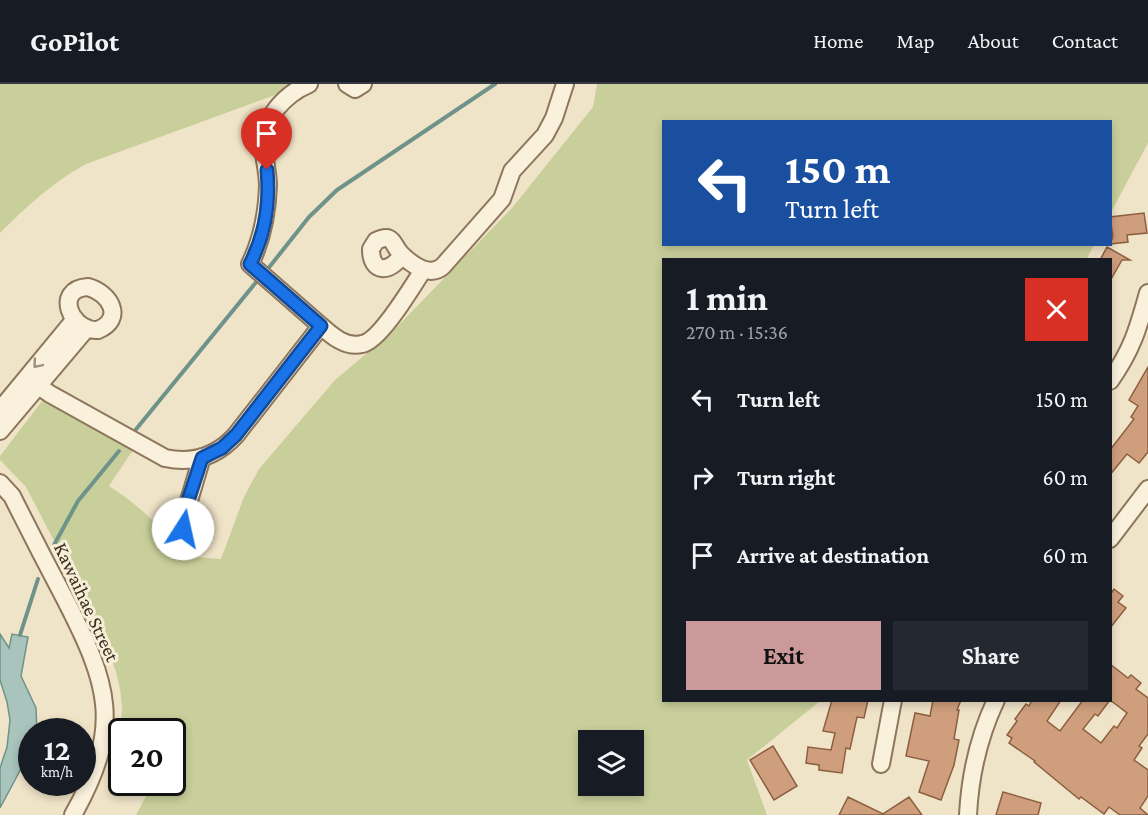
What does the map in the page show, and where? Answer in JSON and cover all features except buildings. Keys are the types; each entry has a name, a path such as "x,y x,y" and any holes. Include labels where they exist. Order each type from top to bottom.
{"street":[{"path":"309,84 297,90 280,105 265,131 264,149 268,183 266,210 262,231 250,264 321,326 344,342 360,345 382,330 423,270"},
{"path":"347,84 355,89 363,84"},
{"path":"402,255 394,265 385,268 376,265 372,257 373,244 385,238 393,241 402,255 423,270 432,272 440,269 502,199 512,171 550,127 565,84"},
{"path":"1112,378 1126,358 1137,334 1148,293"},
{"path":"0,410 81,323 38,385 0,430"},
{"path":"38,385 50,394 165,458 186,460 202,458 222,448 236,435 321,326"},
{"path":"188,546 183,520 202,458"},
{"name":"Kawaihae Street","path":"0,483 12,496 83,633 100,676 105,708 103,740 90,784 73,815"},
{"path":"1112,536 1148,489"},
{"path":"881,764 893,702"},
{"path":"968,815 969,798 981,741 995,702"}],"green space":[{"path":"0,84 305,84 86,164 40,196 0,233"},
{"path":"597,84 1148,84 1148,143 1112,210 1112,120 662,120 662,246 1093,246 1087,258 662,258 662,702 819,702 747,760 767,815 136,815 146,796 186,796 186,718 121,718 120,689 104,637 26,487 0,460 0,456 42,401 133,450 109,486 149,517 182,556 221,559 244,497 259,469 335,380 393,331 512,208 593,107"}],"water":[{"path":"0,634 9,648 12,634 28,637 21,676 36,708 36,718 18,718 18,774 0,808 0,768 7,747 10,720 0,680"}],"waterway":[{"path":"267,270 309,217 337,190 495,84"},
{"path":"133,433 257,281"},
{"path":"54,545 78,501 119,451"},
{"path":"20,635 38,579"}],"route":[{"path":"183,529 184,513 202,458 222,448 236,435 321,326 250,264 264,222 268,191 267,170"}]}
